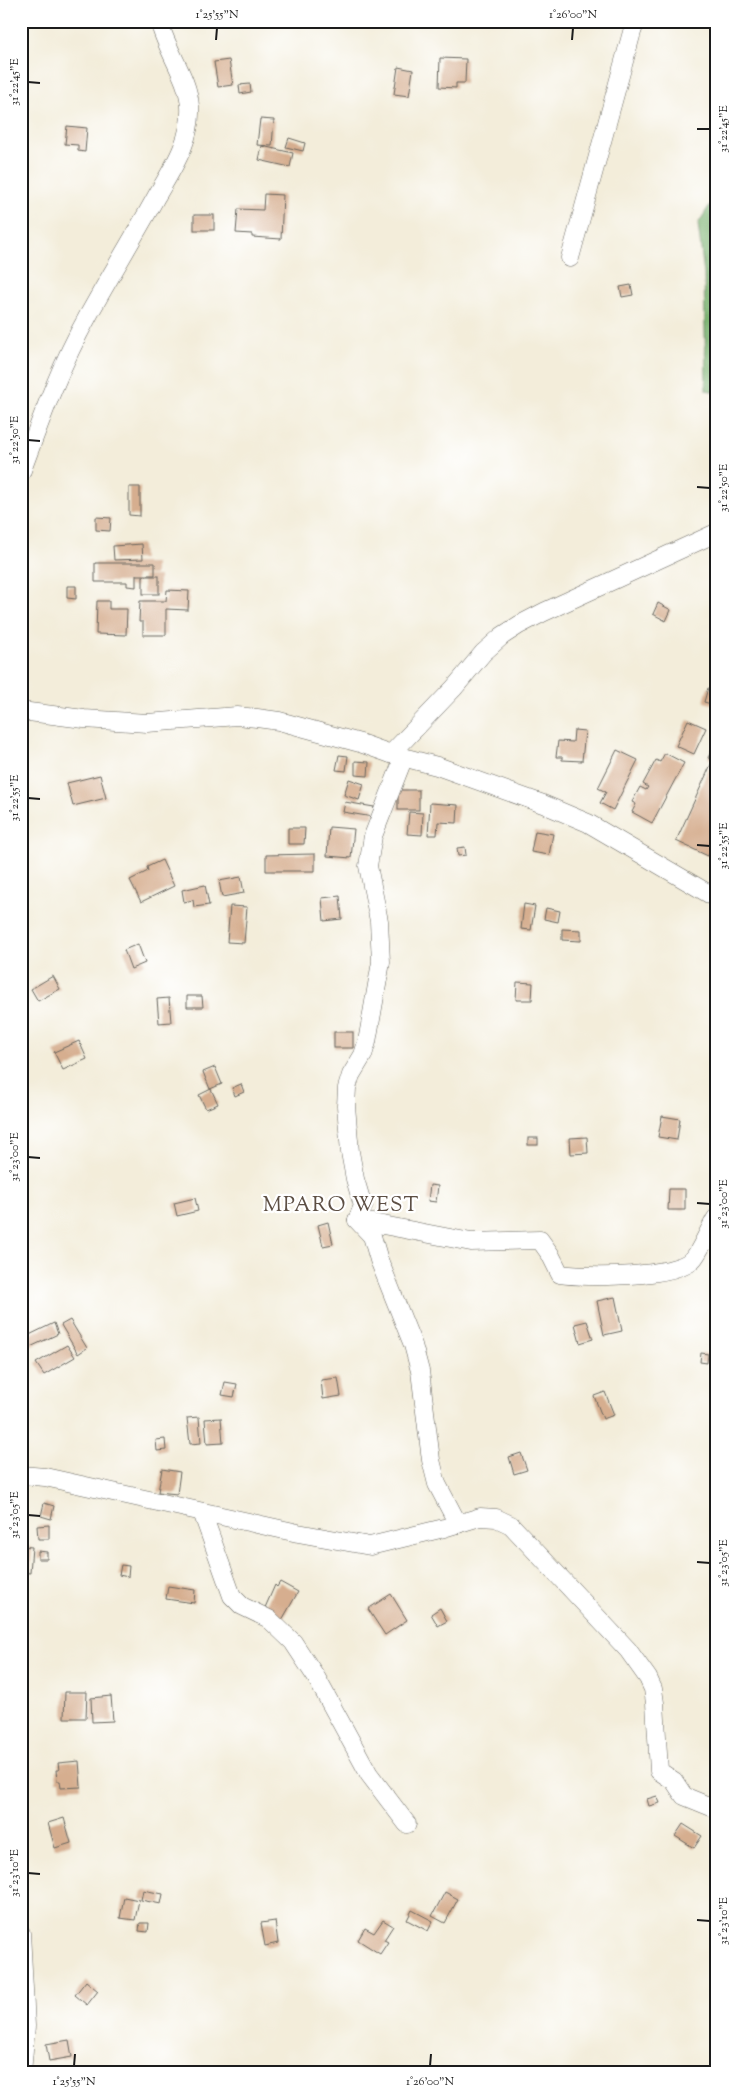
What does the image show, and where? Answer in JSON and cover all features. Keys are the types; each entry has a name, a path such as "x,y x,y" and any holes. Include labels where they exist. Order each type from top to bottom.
{"street":[{"path":"21,473 68,353 182,150 189,129 190,105 186,88 162,34 159,21"},
{"path":"570,258 636,21"},
{"path":"357,1220 363,1206 355,1180 350,1152 346,1106 347,1088 351,1075 363,1055 367,1042 381,962 379,921 368,866 373,836 398,755 482,653 502,636 544,612 716,533"},
{"path":"21,711 84,719 147,723 237,716 279,722 360,743 437,766 544,804 588,823 716,898"},
{"path":"357,1220 470,1242 540,1240 560,1274 578,1277 636,1274 674,1269 693,1259 716,1218"},
{"path":"357,1220 372,1236 378,1260 413,1345 420,1371 437,1484 458,1524"},
{"path":"21,1475 44,1477 298,1533 370,1546 480,1517 496,1518 511,1525 628,1650 648,1678 652,1689 659,1771 674,1782 684,1796 716,1809"},
{"path":"202,1512 232,1596 242,1606 269,1620 294,1642 316,1677 369,1774 407,1824"},
{"path":"21,1933 26,2026 22,2073"}],"green space":[{"path":"716,195 716,392 706,390 704,274 698,224"}],"building":[{"path":"440,58 466,59 465,83 456,83 456,88 439,87"},
{"path":"229,60 233,85 218,87 214,62"},
{"path":"398,67 413,70 409,96 394,94"},
{"path":"250,84 251,92 240,94 239,85"},
{"path":"260,119 274,120 272,146 257,145"},
{"path":"67,126 87,128 85,152 78,151 78,145 65,144"},
{"path":"289,138 305,143 303,151 286,147"},
{"path":"262,146 293,153 290,167 259,160"},
{"path":"264,194 283,195 281,239 252,237 252,234 236,233 238,209 263,210"},
{"path":"194,215 214,215 214,230 194,230"},
{"path":"631,285 633,295 622,297 620,287"},
{"path":"129,487 140,487 140,516 129,515"},
{"path":"96,517 111,518 110,531 96,530"},
{"path":"142,544 143,559 114,560 113,546"},
{"path":"95,563 155,563 155,575 136,575 136,587 127,586 127,582 95,582"},
{"path":"143,576 159,576 159,594 143,594"},
{"path":"67,586 76,586 76,599 67,598"},
{"path":"167,590 189,591 188,610 166,609 166,635 143,635 143,622 139,622 140,601 166,601"},
{"path":"97,601 109,601 109,609 127,609 126,635 96,634"},
{"path":"658,603 671,610 666,621 653,614"},
{"path":"708,688 716,690 715,705 704,702"},
{"path":"688,720 706,728 694,754 676,746"},
{"path":"574,730 585,731 582,761 562,760 562,757 556,757 558,741 573,742"},
{"path":"716,740 716,839 708,856 676,841 713,760 708,758"},
{"path":"617,750 638,760 613,810 600,803 606,792 598,788"},
{"path":"665,753 684,763 652,823 632,812 636,804 632,802 640,787 646,790 648,787 643,784 656,760 660,762"},
{"path":"339,755 348,756 346,771 336,770"},
{"path":"355,761 369,762 368,776 355,775"},
{"path":"100,775 106,798 73,806 67,783"},
{"path":"349,779 364,784 359,800 344,795"},
{"path":"398,790 419,790 419,810 398,810"},
{"path":"345,802 374,807 373,817 343,812"},
{"path":"430,803 458,805 457,823 438,822 437,835 428,835"},
{"path":"409,812 423,813 422,835 407,834"},
{"path":"329,827 354,829 351,858 327,856"},
{"path":"288,828 305,828 304,844 288,844"},
{"path":"535,831 553,834 549,855 531,852"},
{"path":"465,847 466,855 458,856 457,848"},
{"path":"315,854 315,871 266,871 266,855"},
{"path":"162,860 174,886 141,902 130,880 148,871 147,867"},
{"path":"241,877 244,893 222,897 219,881"},
{"path":"205,885 209,905 194,907 193,900 184,902 182,890"},
{"path":"340,896 342,919 324,921 322,898"},
{"path":"524,904 535,906 531,930 521,929"},
{"path":"230,906 247,907 244,943 227,942"},
{"path":"546,908 560,911 558,922 544,919"},
{"path":"562,929 581,930 581,941 562,940"},
{"path":"138,944 145,963 131,969 124,950"},
{"path":"53,976 60,989 38,1001 31,989"},
{"path":"517,982 533,983 532,1000 516,1000"},
{"path":"187,996 202,996 203,1007 187,1007"},
{"path":"169,998 171,1022 159,1023 157,999"},
{"path":"334,1032 353,1032 353,1048 334,1048"},
{"path":"79,1041 87,1059 63,1070 54,1052"},
{"path":"215,1067 222,1084 210,1089 203,1072"},
{"path":"241,1084 244,1092 235,1096 232,1088"},
{"path":"211,1089 218,1104 206,1109 199,1095"},
{"path":"662,1116 680,1119 677,1140 658,1137"},
{"path":"587,1137 588,1153 571,1154 570,1138"},
{"path":"528,1138 538,1138 538,1145 528,1145"},
{"path":"430,1185 438,1186 436,1202 428,1201"},
{"path":"669,1189 685,1189 685,1210 668,1210"},
{"path":"195,1198 198,1211 177,1216 174,1203"},
{"path":"328,1222 333,1244 323,1246 318,1225"},
{"path":"615,1297 622,1331 604,1335 597,1301"},
{"path":"70,1320 87,1348 78,1354 61,1325"},
{"path":"587,1321 593,1339 580,1343 575,1324"},
{"path":"54,1323 58,1334 28,1348 23,1338"},
{"path":"67,1345 75,1357 44,1375 36,1363"},
{"path":"701,1353 708,1354 707,1363 700,1362"},
{"path":"338,1378 341,1396 323,1399 321,1380"},
{"path":"225,1382 237,1384 234,1397 222,1395"},
{"path":"605,1392 614,1415 603,1419 594,1396"},
{"path":"199,1417 201,1443 190,1444 187,1418"},
{"path":"221,1418 223,1443 207,1444 205,1419"},
{"path":"165,1439 166,1450 157,1451 156,1440"},
{"path":"521,1453 527,1470 514,1474 509,1457"},
{"path":"162,1469 180,1472 177,1494 158,1492"},
{"path":"44,1503 54,1506 51,1519 41,1516"},
{"path":"49,1525 49,1539 38,1539 37,1526"},
{"path":"21,1546 32,1547 30,1573 21,1572"},
{"path":"38,1551 47,1552 47,1559 38,1559"},
{"path":"121,1565 129,1566 128,1577 119,1575"},
{"path":"280,1582 298,1592 282,1620 264,1610 275,1585 277,1587"},
{"path":"168,1586 195,1590 194,1603 166,1599"},
{"path":"391,1594 407,1620 385,1635 368,1609"},
{"path":"440,1608 447,1621 438,1626 431,1614"},
{"path":"65,1692 87,1692 86,1718 64,1718"},
{"path":"111,1696 113,1721 92,1722 91,1698"},
{"path":"79,1761 81,1787 61,1788 60,1781 57,1781 56,1770 59,1770 58,1763"},
{"path":"657,1796 660,1803 649,1806 647,1799"},
{"path":"64,1818 71,1843 55,1848 48,1823"},
{"path":"683,1824 702,1836 694,1848 675,1836"},
{"path":"143,1890 163,1894 161,1904 141,1900"},
{"path":"445,1892 458,1899 445,1923 432,1916"},
{"path":"124,1897 139,1900 135,1920 120,1918"},
{"path":"412,1910 433,1921 428,1931 407,1920"},
{"path":"383,1920 393,1926 384,1940 388,1942 380,1954 358,1940 365,1928 374,1933"},
{"path":"275,1921 278,1943 265,1946 261,1923"},
{"path":"140,1923 149,1923 148,1932 139,1931"},
{"path":"86,1981 98,1991 87,2005 75,1995"},
{"path":"69,2040 72,2057 49,2061 46,2044"}],"district":[{"name":"MPARO WEST","path":"341,1206"}]}
